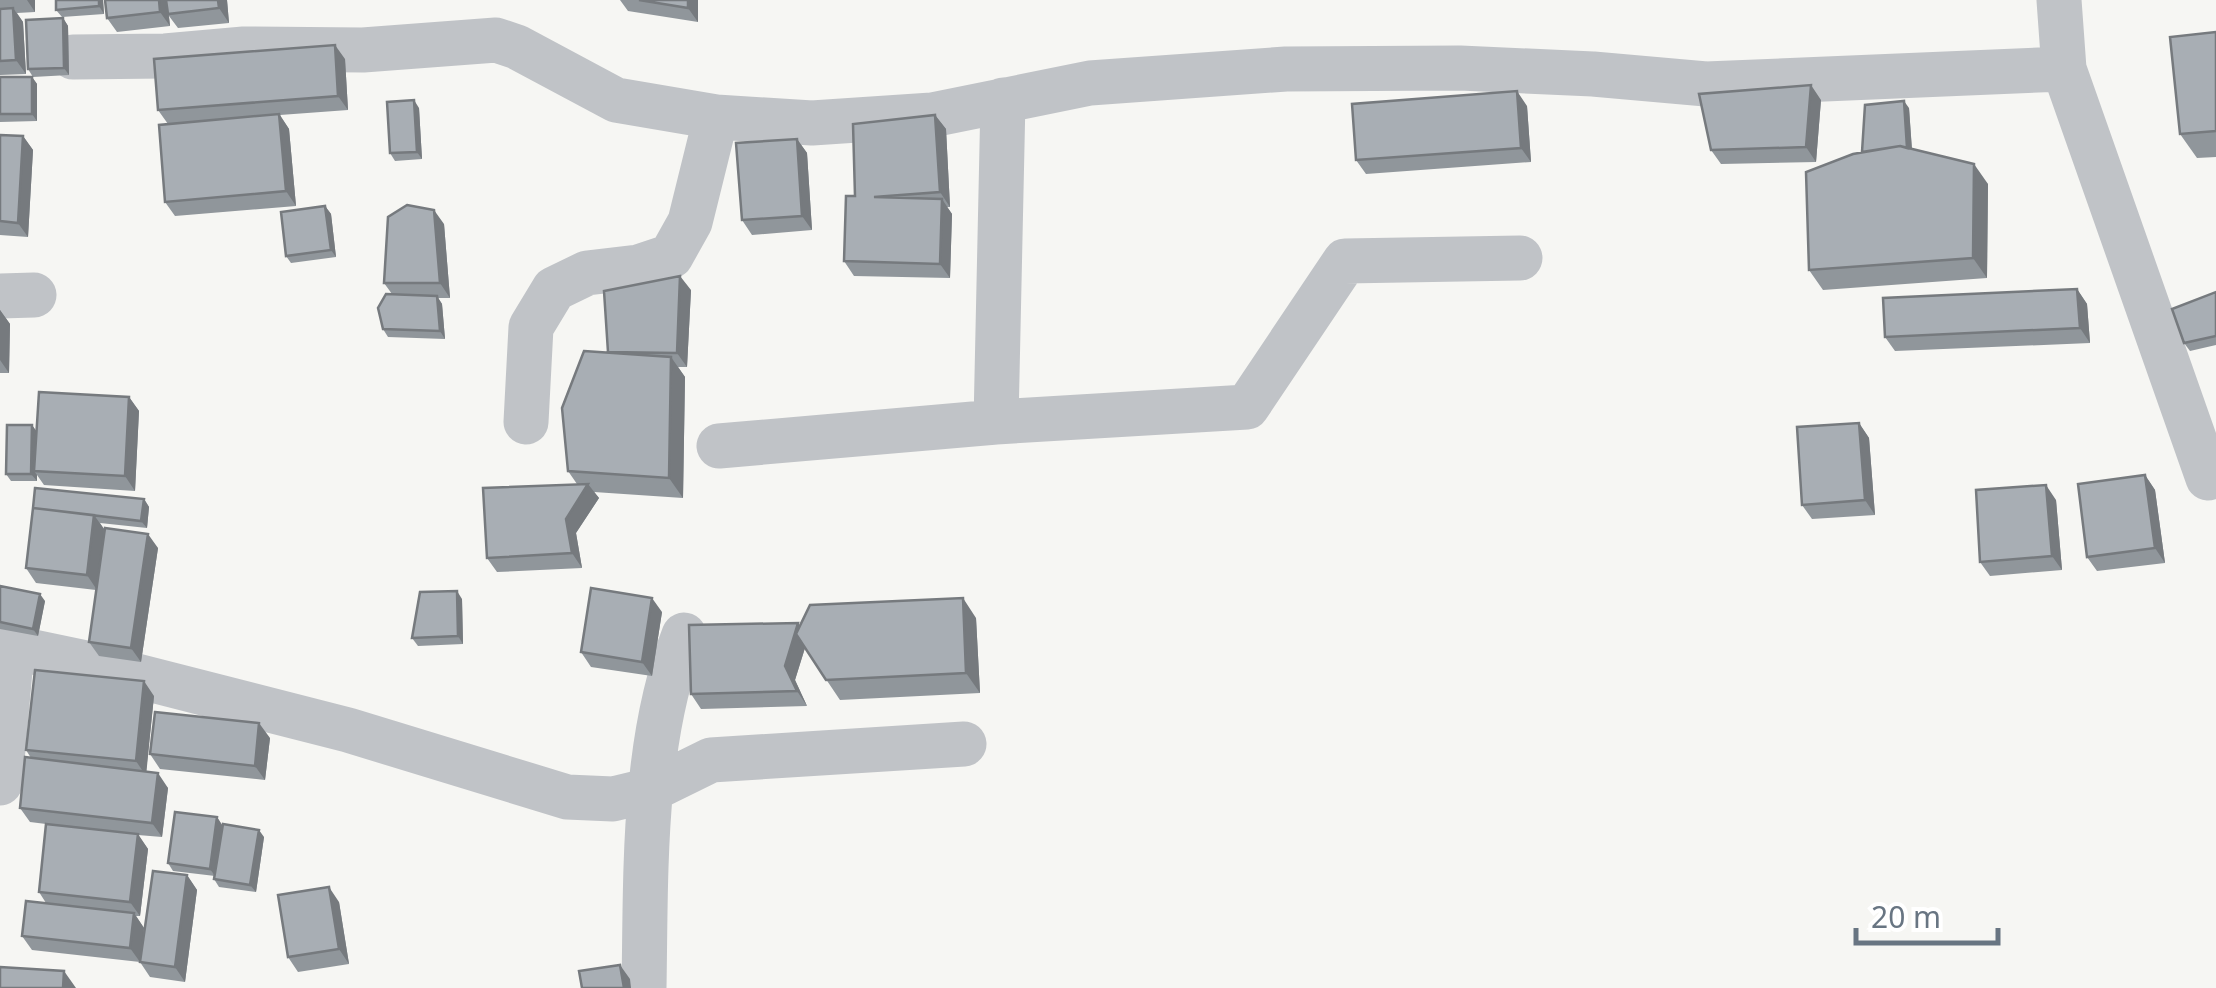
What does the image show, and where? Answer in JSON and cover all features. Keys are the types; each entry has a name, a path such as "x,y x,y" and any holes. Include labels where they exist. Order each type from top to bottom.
{"street":[{"path":"2059,0 2064,70 2208,478"},
{"path":"73,57 165,56 244,49 363,50 496,40 518,47 616,100 716,117 812,123 932,116 1090,83 1286,69 1460,68 1706,84 2064,70"},
{"path":"996,422 1003,100"},
{"path":"526,422 531,327 554,289 587,273 638,267 671,256 690,222 716,117"},
{"path":"719,446 996,422 1247,407 1345,261 1520,258"},
{"path":"644,988 650,790 666,692 684,635"},
{"path":"0,783 6,646 348,730 567,796 612,799 650,790 710,760 964,744"}],"building":[{"path":"56,0 99,0 99,6 56,10"},
{"path":"105,0 159,0 160,12 107,18"},
{"path":"166,0 218,0 219,8 168,14"},
{"path":"639,0 688,0 688,8"},
{"path":"13,8 16,60 0,61 0,9"},
{"path":"63,18 64,68 28,69 26,20"},
{"path":"2216,32 2216,131 2180,134 2170,37"},
{"path":"335,45 338,96 158,110 154,59"},
{"path":"0,77 32,77 32,114 0,114"},
{"path":"1811,85 1806,147 1711,150 1699,94"},
{"path":"1517,91 1521,148 1356,160 1352,104"},
{"path":"414,100 417,152 390,153 387,102"},
{"path":"1904,101 1907,148 1862,152 1865,105"},
{"path":"279,114 286,191 165,202 159,125"},
{"path":"935,115 940,192 874,197 942,199 940,264 844,261 846,196 855,196 853,124"},
{"path":"0,135 23,136 18,223 0,221"},
{"path":"797,139 802,216 742,220 736,143"},
{"path":"1900,146 1974,164 1973,258 1809,270 1806,172 1853,154"},
{"path":"407,205 434,210 440,283 384,283 388,217"},
{"path":"325,206 331,250 286,256 281,212"},
{"path":"680,276 677,353 608,352 604,291"},
{"path":"2077,289 2080,328 1885,337 1883,298"},
{"path":"2216,292 2216,336 2184,343 2172,309"},
{"path":"386,294 437,296 440,331 383,329 378,308"},
{"path":"584,351 671,357 669,478 568,471 562,408"},
{"path":"39,392 129,397 125,476 34,471"},
{"path":"1859,423 1865,500 1802,505 1797,427"},
{"path":"7,425 32,425 31,474 6,474"},
{"path":"2145,475 2155,548 2087,557 2078,484"},
{"path":"588,484 566,519 572,553 487,558 483,488"},
{"path":"2046,485 2052,556 1980,562 1976,490"},
{"path":"35,488 144,499 141,521 33,508"},
{"path":"33,508 94,515 87,575 26,568"},
{"path":"105,528 148,534 131,648 89,642"},
{"path":"0,586 40,594 33,629 0,622"},
{"path":"591,588 652,598 642,662 581,652"},
{"path":"457,591 458,636 412,638 420,592"},
{"path":"963,598 966,673 826,680 796,634 810,605"},
{"path":"798,623 785,666 797,691 691,694 689,625"},
{"path":"35,670 144,681 136,761 26,750"},
{"path":"155,712 259,723 255,766 150,754"},
{"path":"25,757 158,773 152,823 20,808"},
{"path":"175,812 217,817 210,869 168,863"},
{"path":"46,824 138,834 130,902 39,892"},
{"path":"223,824 259,830 250,885 214,879"},
{"path":"153,871 187,875 175,967 140,962"},
{"path":"329,887 339,949 288,957 278,895"},
{"path":"26,901 134,913 130,948 22,936"},
{"path":"620,965 624,988 582,988 579,971"},
{"path":"0,967 64,971 63,988 0,988"}]}
